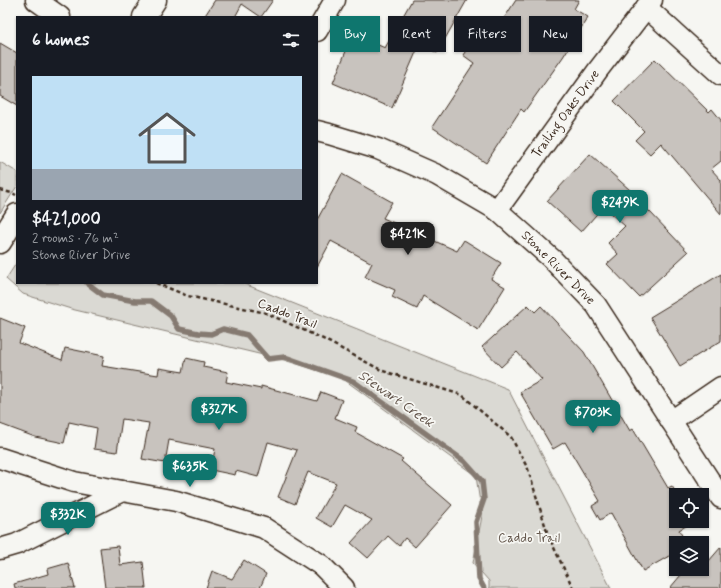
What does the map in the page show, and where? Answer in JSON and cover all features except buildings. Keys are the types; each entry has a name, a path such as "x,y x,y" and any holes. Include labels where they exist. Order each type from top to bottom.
{"street":[{"path":"36,0 59,16"},
{"path":"145,16 155,0"},
{"path":"318,29 335,0"},
{"path":"649,4 721,74"},
{"name":"Trailing Oaks Drive","path":"497,210 598,70 649,4"},
{"name":"Stone River Drive","path":"318,131 378,148 437,175 497,210 552,259 596,306 721,498"},
{"path":"0,242 16,216"},
{"path":"671,421 721,387"},
{"path":"0,458 74,482 176,501 264,528 321,565 344,588"},
{"path":"0,549 17,544 122,491"}],"path":[{"path":"0,190 16,195"},
{"name":"Caddo Trail","path":"158,284 188,296 266,313 323,339 383,371 462,395 510,437 528,469 548,535 573,588"}],"green space":[{"path":"0,162 16,171 16,188 0,213"},
{"name":"Caddo Trail","path":"16,264 16,284 245,284 508,389 611,588 489,588 489,581 473,563 482,516 476,476 342,378 284,360 71,309 23,294 6,279"}],"waterway":[{"name":"Stewart Creek","path":"88,284 103,295 135,301 151,301 171,316 179,329 211,334 223,329 247,335 268,359 285,357 353,381 464,461 482,481 484,499 476,522 479,579 484,588"}]}
